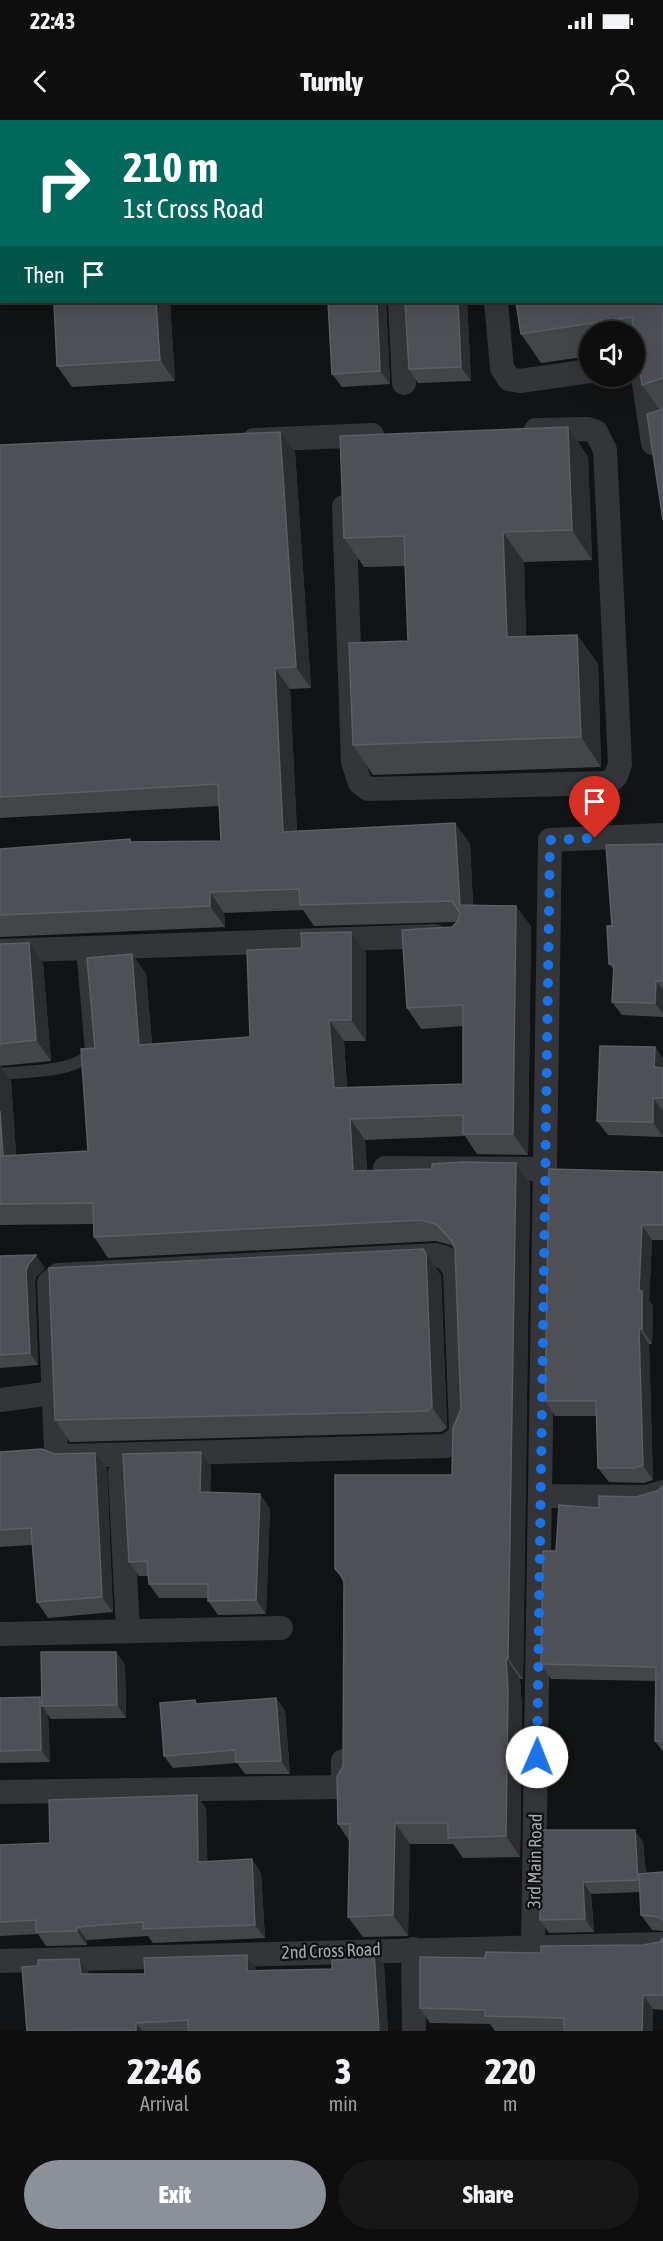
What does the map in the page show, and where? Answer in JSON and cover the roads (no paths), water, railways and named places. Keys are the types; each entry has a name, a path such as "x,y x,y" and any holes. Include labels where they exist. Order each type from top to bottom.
{"street":[{"path":"400,303 404,383"},
{"path":"496,303 502,368 509,379 520,381 579,373"},
{"path":"644,387 656,466"},
{"path":"342,459 353,762 360,783 368,789 608,783 616,776 620,764 604,450 596,432 587,429 517,431"},
{"path":"236,441 342,459 400,434"},
{"name":"3rd Main Road","path":"533,1946 550,840 663,835"},
{"path":"0,951 460,935"},
{"path":"385,1168 545,1169"},
{"path":"436,1255 446,1258 455,1270 461,1430 459,1437 446,1446 65,1456 56,1450 52,1393 49,1283 58,1275 436,1255"},
{"path":"0,1400 52,1393"},
{"path":"120,1473 128,1631"},
{"path":"541,1496 646,1497 663,1492"},
{"path":"0,1635 281,1628"},
{"path":"0,1792 343,1787 343,1741"},
{"name":"2nd Cross Road","path":"0,1961 663,1944"},
{"path":"413,1949 414,2031"}],"lane":[{"path":"0,1074 74,1066 86,1059 91,1044 82,948"}]}
